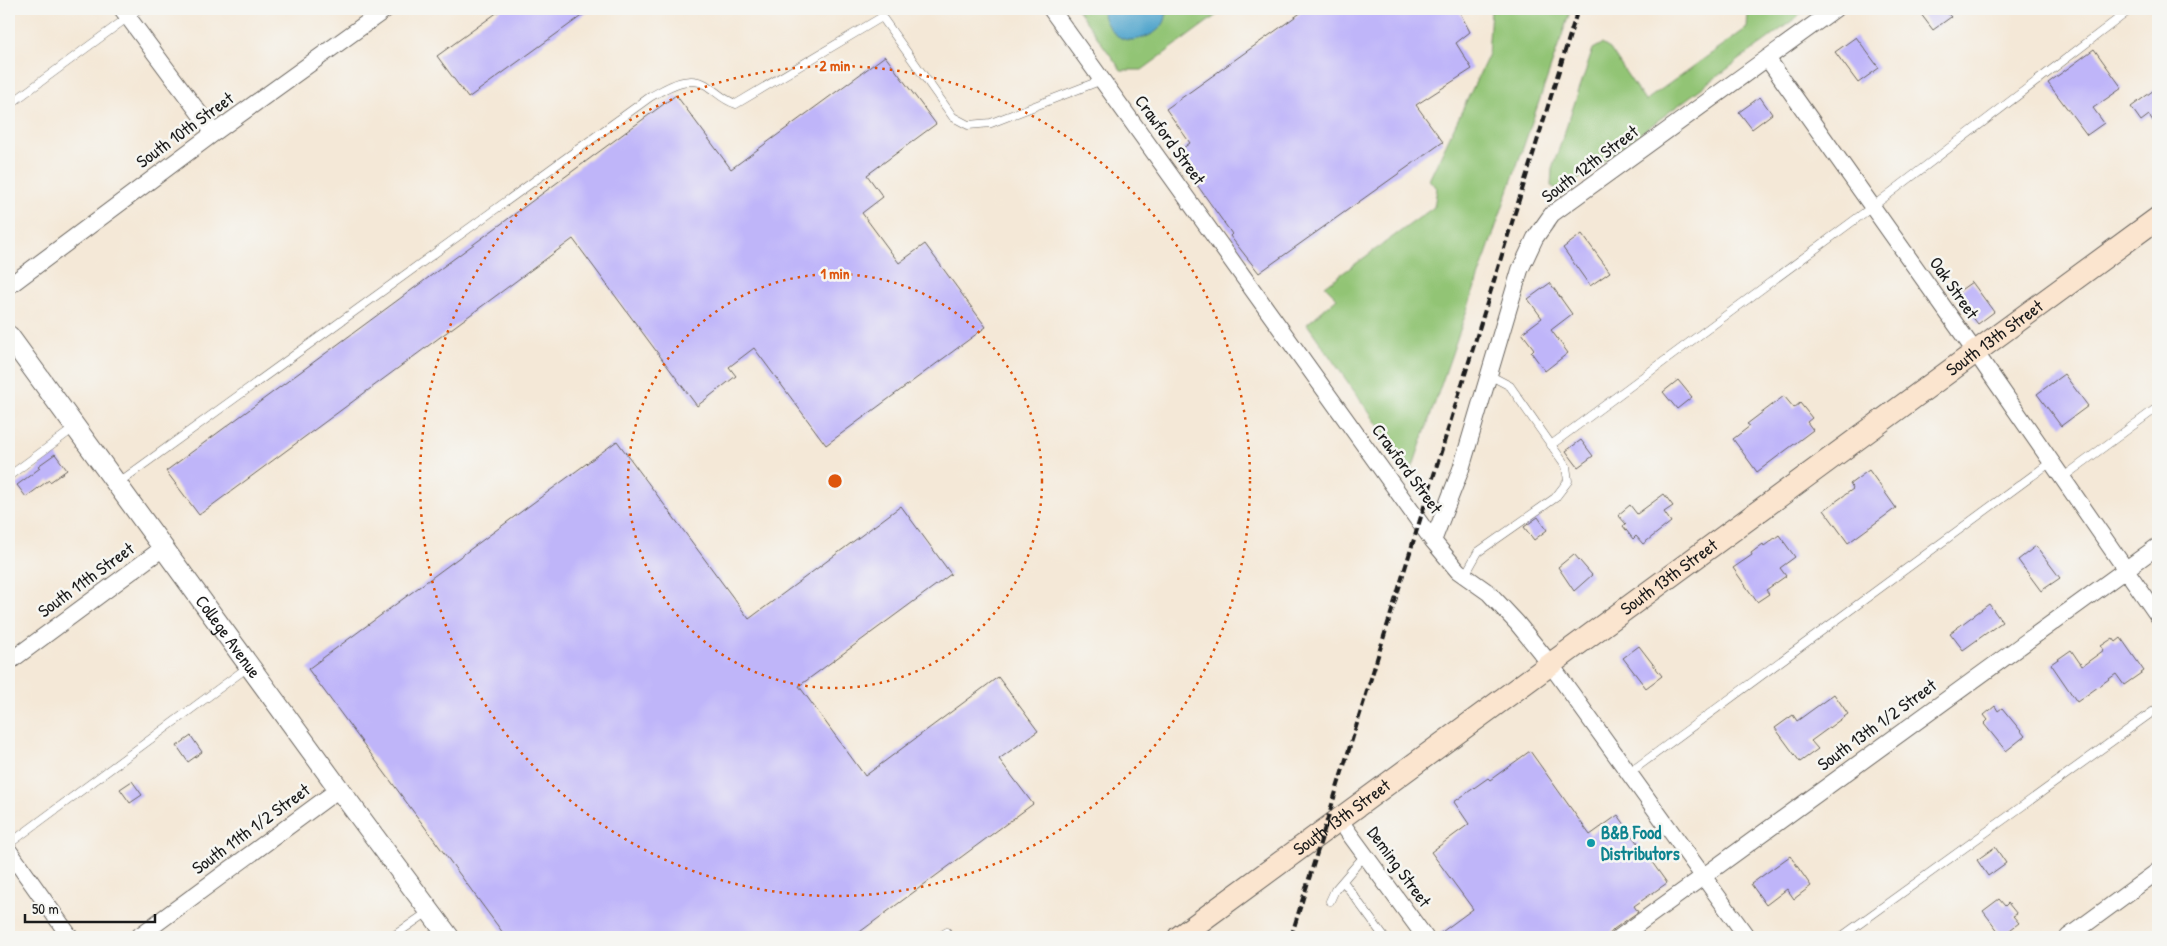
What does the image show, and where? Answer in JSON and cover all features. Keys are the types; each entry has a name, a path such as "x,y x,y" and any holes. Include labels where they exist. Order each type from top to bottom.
{"main road":[{"name":"South 13th Street","path":"1179,937 1340,821 2158,218"}],"street":[{"name":"South 10th Street","path":"9,286 214,133 386,9"},
{"name":"Crawford Street","path":"1051,9 1433,541 1458,571 1489,593 1517,622 1551,665 1747,937"},
{"name":"South 12th Street","path":"1433,541 1461,469 1520,270 1535,238 1552,214 1835,9"},
{"path":"130,11 214,133"},
{"name":"Oak Street","path":"1767,58 1976,353 2158,616"},
{"name":"College Avenue","path":"9,336 449,937"},
{"name":"South 13th 1/2 Street","path":"1620,937 2158,546"},
{"name":"South 11th Street","path":"9,662 163,548"},
{"name":"South 11th 1/2 Street","path":"138,937 339,789"},
{"name":"Deming Street","path":"1340,821 1425,937"},
{"path":"9,852 70,937"},
{"path":"2068,937 2158,871"}],"lane":[{"path":"1551,445 1872,207 2131,9"},
{"path":"9,105 130,11"},
{"path":"116,484 650,98 675,83 692,80 706,85 728,102 736,104 883,13 953,118 968,125 991,122 1102,80"},
{"path":"1465,575 1478,552 1555,498 1568,481 1566,466 1510,386 1489,375"},
{"path":"2062,478 2158,407"},
{"path":"9,476 75,427"},
{"path":"1629,774 2050,462"},
{"path":"9,844 249,666"},
{"path":"1841,937 2158,708"},
{"path":"1330,901 1343,881 1365,855"},
{"path":"1343,881 1384,937"},
{"path":"392,937 429,910"},
{"path":"939,937 947,932"}],"green space":[{"path":"1077,9 1103,9 1102,13 1128,40 1143,38 1157,30 1167,12 1165,9 1225,9 1142,70 1121,70"},
{"path":"1491,9 1571,9 1411,472 1307,324 1337,298 1325,286 1434,207 1437,188 1429,180 1488,56"},
{"path":"1745,9 1808,9 1567,188 1569,191 1564,193 1551,186 1552,169 1593,49 1602,44 1610,49 1645,101 1747,28 1748,12"}],"water":[{"path":"1103,9 1165,9 1166,16 1161,27 1149,36 1128,40 1111,30 1104,18"}],"building":[{"path":"502,9 591,9 468,98 437,56"},
{"path":"1306,9 1458,9 1470,32 1456,43 1472,69 1416,105 1443,142 1259,273 1230,236 1232,234 1175,154 1190,143 1166,109"},
{"path":"1917,9 1944,9 1951,17 1933,30"},
{"path":"1856,37 1879,68 1858,83 1835,52"},
{"path":"2094,49 2122,88 2093,108 2104,123 2087,135 2048,83"},
{"path":"885,56 936,124 867,175 883,197 862,213 899,263 925,244 986,327 826,445 754,348 729,367 736,376 697,406 573,239 199,515 166,471 676,95 731,169"},
{"path":"2158,87 2158,128 2149,115 2141,121 2131,107"},
{"path":"1760,97 1772,114 1752,129 1739,112"},
{"path":"1582,234 1610,272 1590,286 1563,248"},
{"path":"1972,282 1994,312 1978,324 1955,294"},
{"path":"1550,283 1572,314 1551,330 1568,353 1545,371 1531,352 1534,349 1522,333 1542,318 1528,299"},
{"path":"2064,374 2088,406 2061,426 2037,394"},
{"path":"1678,380 1692,397 1677,409 1663,392"},
{"path":"1784,396 1794,408 1800,403 1812,418 1807,422 1813,430 1757,472 1733,439 1750,426 1747,424"},
{"path":"1581,440 1593,456 1578,467 1566,451"},
{"path":"617,441 749,619 901,506 951,574 799,686 865,776 998,677 1038,731 999,759 1033,804 853,937 506,937 308,669"},
{"path":"55,454 67,470 50,482 49,480 26,497 17,485"},
{"path":"1869,470 1896,508 1848,543 1824,510 1853,489 1850,484"},
{"path":"1664,494 1673,506 1664,512 1671,522 1643,544 1636,536 1633,539 1623,526 1626,524 1618,515 1630,505 1637,514"},
{"path":"1538,517 1547,530 1534,540 1524,527"},
{"path":"1779,535 1795,557 1780,568 1786,576 1766,590 1769,594 1757,602 1733,568 1752,555 1751,553 1763,544 1764,546"},
{"path":"2036,546 2060,578 2041,591 2018,560"},
{"path":"1574,554 1592,575 1574,591 1558,567"},
{"path":"1989,604 2002,622 1963,650 1950,633"},
{"path":"2113,638 2116,642 2121,638 2144,671 2124,685 2116,674 2077,702 2051,664 2071,650 2082,666 2104,650 2101,646"},
{"path":"1639,646 1662,676 1646,688 1623,658"},
{"path":"1834,694 1848,714 1811,741 1818,749 1800,762 1775,728 1793,715 1797,721"},
{"path":"1995,706 1998,711 2002,708 2025,736 2006,751 1984,724 1988,720 1984,715"},
{"path":"191,736 202,752 188,762 177,746"},
{"name":"B&B Food Distributors","path":"1530,751 1590,835 1618,815 1667,883 1634,906 1638,912 1614,929 1607,937 1435,937 1473,909 1431,852 1469,824 1454,802 1488,778 1490,780"},
{"path":"132,781 142,795 130,803 120,789"},
{"path":"1995,847 2006,863 1988,876 1977,860"},
{"path":"1790,856 1811,886 1794,899 1787,889 1766,905 1751,884"},
{"path":"1999,899 2005,906 2008,903 2017,914 2013,916 2019,923 2002,936 1983,911"}],"railway":[{"path":"1291,937 1578,9"}],"place":[{"name":"B&B Food Distributors","path":"1591,843"}]}
